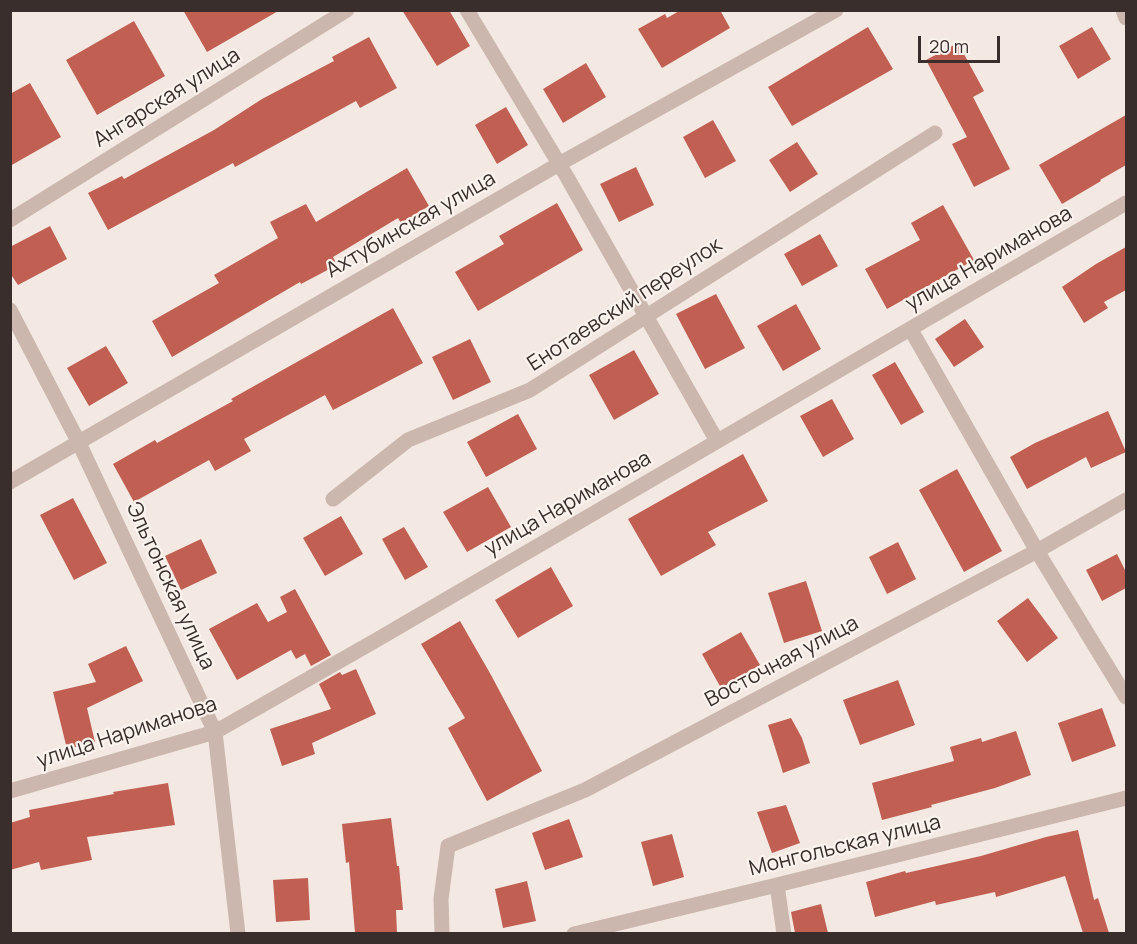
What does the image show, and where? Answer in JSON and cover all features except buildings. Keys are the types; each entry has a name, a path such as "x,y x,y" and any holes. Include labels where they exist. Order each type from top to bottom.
{"street":[{"name":"Ангарская улица","path":"10,220 347,10"},
{"path":"467,10 559,164 717,441"},
{"name":"Ахтубинская улица","path":"10,482 559,164 836,10"},
{"path":"1123,10 1126,18"},
{"name":"Енотаевский переулок","path":"333,499 408,440 530,390 935,133"},
{"name":"улица Нариманова","path":"10,792 215,732 374,642 1126,203"},
{"name":"Эльтонская улица","path":"10,310 78,441 215,732 238,933"},
{"path":"910,330 1037,551 1126,698"},
{"name":"Восточная улица","path":"442,933 441,899 448,846 585,790 1037,551 1126,500"},
{"name":"Монгольская улица","path":"574,933 1126,798"},
{"path":"777,885 784,933"}]}
